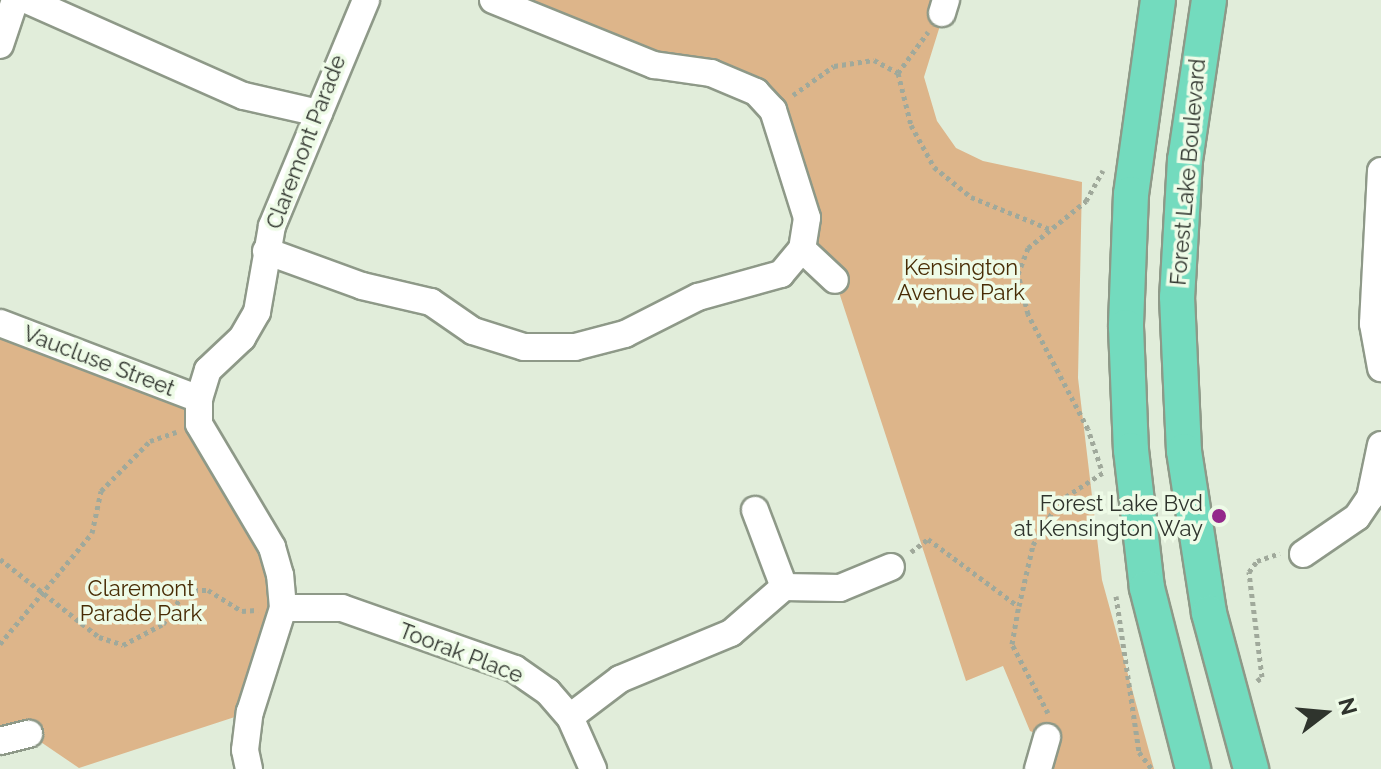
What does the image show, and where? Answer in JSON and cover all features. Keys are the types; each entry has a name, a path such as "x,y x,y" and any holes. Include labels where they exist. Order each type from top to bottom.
{"main road":[{"path":"1158,0 1131,194 1126,327 1131,450 1147,588 1193,769"},
{"name":"Forest Lake Boulevard","path":"1209,0 1185,160 1178,282 1184,451 1209,613 1251,769"}],"street":[{"path":"0,45 15,0"},
{"path":"27,0 244,96 319,113"},
{"name":"Claremont Parade","path":"199,412 208,370 242,338 257,312 266,251 366,0"},
{"path":"266,251 362,286 431,302 473,331 524,347 575,347 625,334 698,297 781,274 802,249 807,218 773,110 756,92 711,73 654,65 493,0"},
{"path":"1381,171 1373,324 1381,368"},
{"path":"802,249 835,280"},
{"name":"Vaucluse Street","path":"0,323 199,412"},
{"path":"199,412 272,547 283,608 250,712 245,750 249,769"},
{"path":"1303,554 1357,517 1370,498 1381,445"},
{"path":"755,510 784,587"},
{"path":"570,717 620,679 731,633 784,587 840,588 891,567"},
{"name":"Toorak Place","path":"283,608 342,608 515,669 548,692 570,717 593,769"},
{"path":"0,741 29,734"},
{"path":"1038,769 1047,737"}],"path":[{"path":"898,73 944,7"},
{"path":"773,110 834,66 874,60 898,73 911,125 934,167 971,197 1050,229"},
{"path":"1105,491 1104,475 1088,429 1028,314 1018,274 1028,248 1086,201 1106,163"},
{"path":"0,644 92,533 101,491 150,441 199,412"},
{"path":"1047,737 1051,718 1012,644 1019,606 1033,545 1059,501 1104,475"},
{"path":"891,567 928,539 1019,606"},
{"path":"1248,690 1262,677 1249,572 1257,561 1273,553 1303,554"},
{"path":"0,559 99,637 123,645 163,624 186,590 208,590 242,611 283,608"},
{"path":"1115,583 1139,752 1152,769"}],"green space":[{"name":"Kensington Avenue Park","path":"493,0 948,0 924,77 937,121 956,148 983,161 1082,182 1078,378 1102,580 1154,769 1038,769 1047,738 1030,731 1003,666 966,681 835,280 802,249 773,110"},
{"name":"Claremont Parade Park","path":"0,323 199,399 280,575 250,712 79,768 29,734 0,741"}],"place":[{"name":"Forest Lake Bvd at Kensington Way","path":"1219,516"}]}
